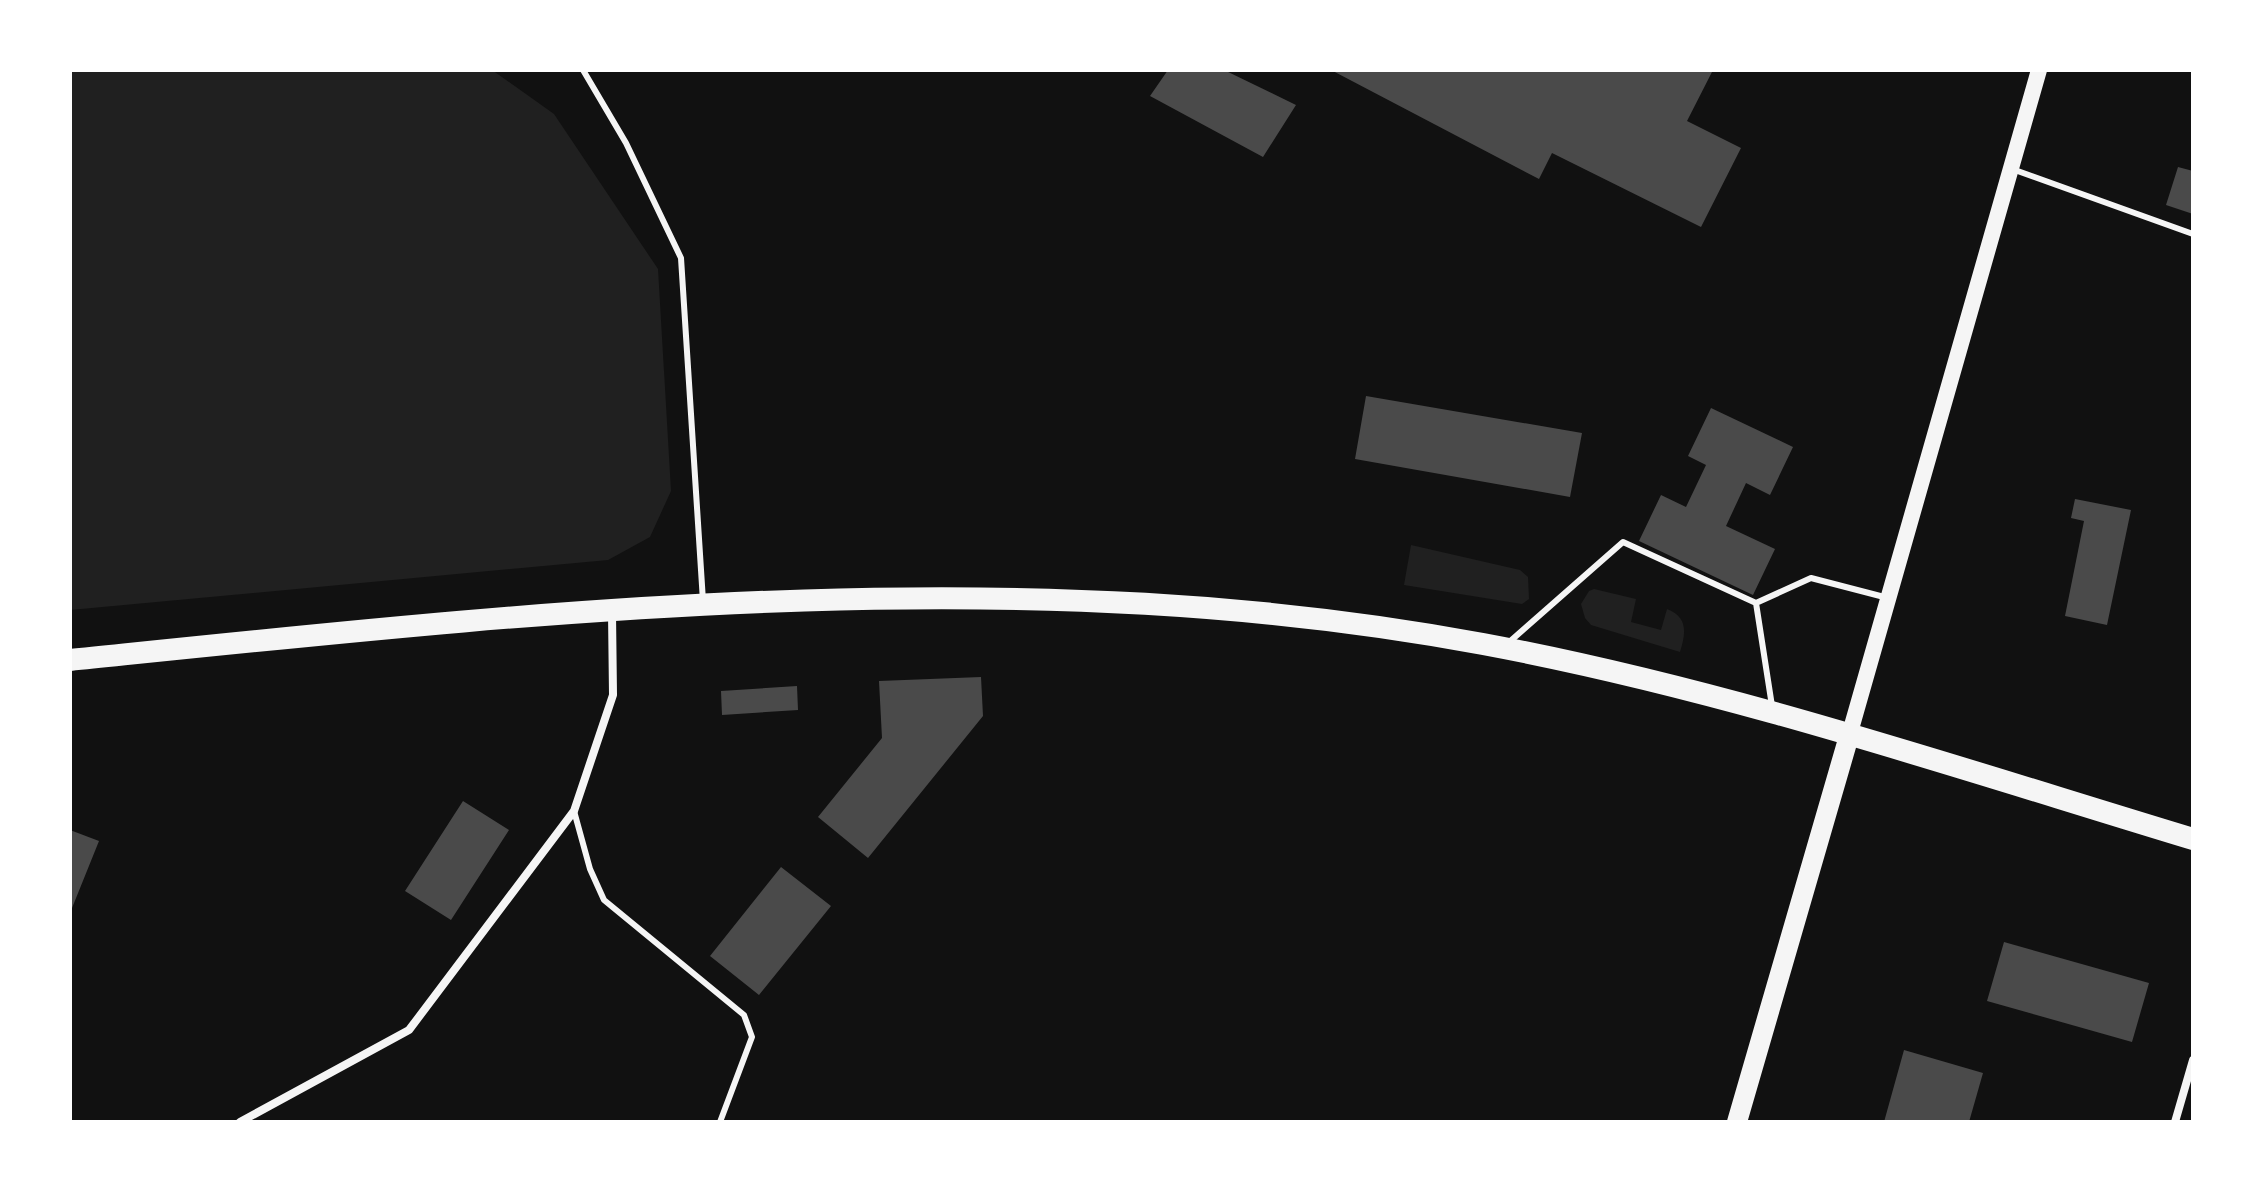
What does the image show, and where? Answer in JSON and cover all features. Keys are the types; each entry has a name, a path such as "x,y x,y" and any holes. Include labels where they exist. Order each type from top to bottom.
{"highway":[{"path":"70,660 327,634 703,605 901,597 1100,601 1295,617 1502,648 1682,687 2193,839"}],"main road":[{"path":"1737,1122 2039,70"}],"street":[{"path":"240,1122 409,1030 574,811 613,695 612,612"},
{"path":"2175,1122 2193,1060"}],"lane":[{"path":"583,70 626,143 681,258 703,605"},
{"path":"2011,169 2193,234"},
{"path":"1502,648 1623,542 1756,603 1811,578 1889,598"},
{"path":"1756,603 1774,713"},
{"path":"574,811 590,869 604,900 744,1015 752,1037 720,1122"}],"shaded area":[{"path":"70,70 492,70 554,114 658,269 671,491 650,537 608,560 70,610"},
{"path":"1411,545 1520,570 1528,577 1529,599 1522,604 1404,585"},
{"path":"1594,589 1636,599 1631,622 1661,630 1667,609 1674,612 1684,626 1680,652 1591,625 1585,618 1581,604 1589,591"}],"building":[{"path":"1168,70 1224,70 1296,105 1263,157 1150,96"},
{"path":"1331,70 1713,70 1687,121 1741,148 1701,227 1552,153 1539,179"},
{"path":"2178,167 2193,171 2193,214 2166,205"},
{"path":"1366,396 1582,433 1570,497 1355,459"},
{"path":"1711,408 1793,447 1770,495 1746,483 1726,526 1775,549 1753,595 1639,541 1661,495 1686,507 1706,465 1688,456"},
{"path":"2075,499 2131,510 2107,625 2065,616 2084,521 2071,518"},
{"path":"981,677 983,716 868,858 818,817 882,738 879,681"},
{"path":"797,686 798,710 722,715 721,691"},
{"path":"463,801 509,830 451,920 405,891"},
{"path":"70,830 99,841 70,913"},
{"path":"781,867 831,906 759,995 710,956"},
{"path":"2004,942 2149,983 2132,1042 1987,1001"},
{"path":"1904,1050 1983,1073 1969,1122 1884,1122"}]}
